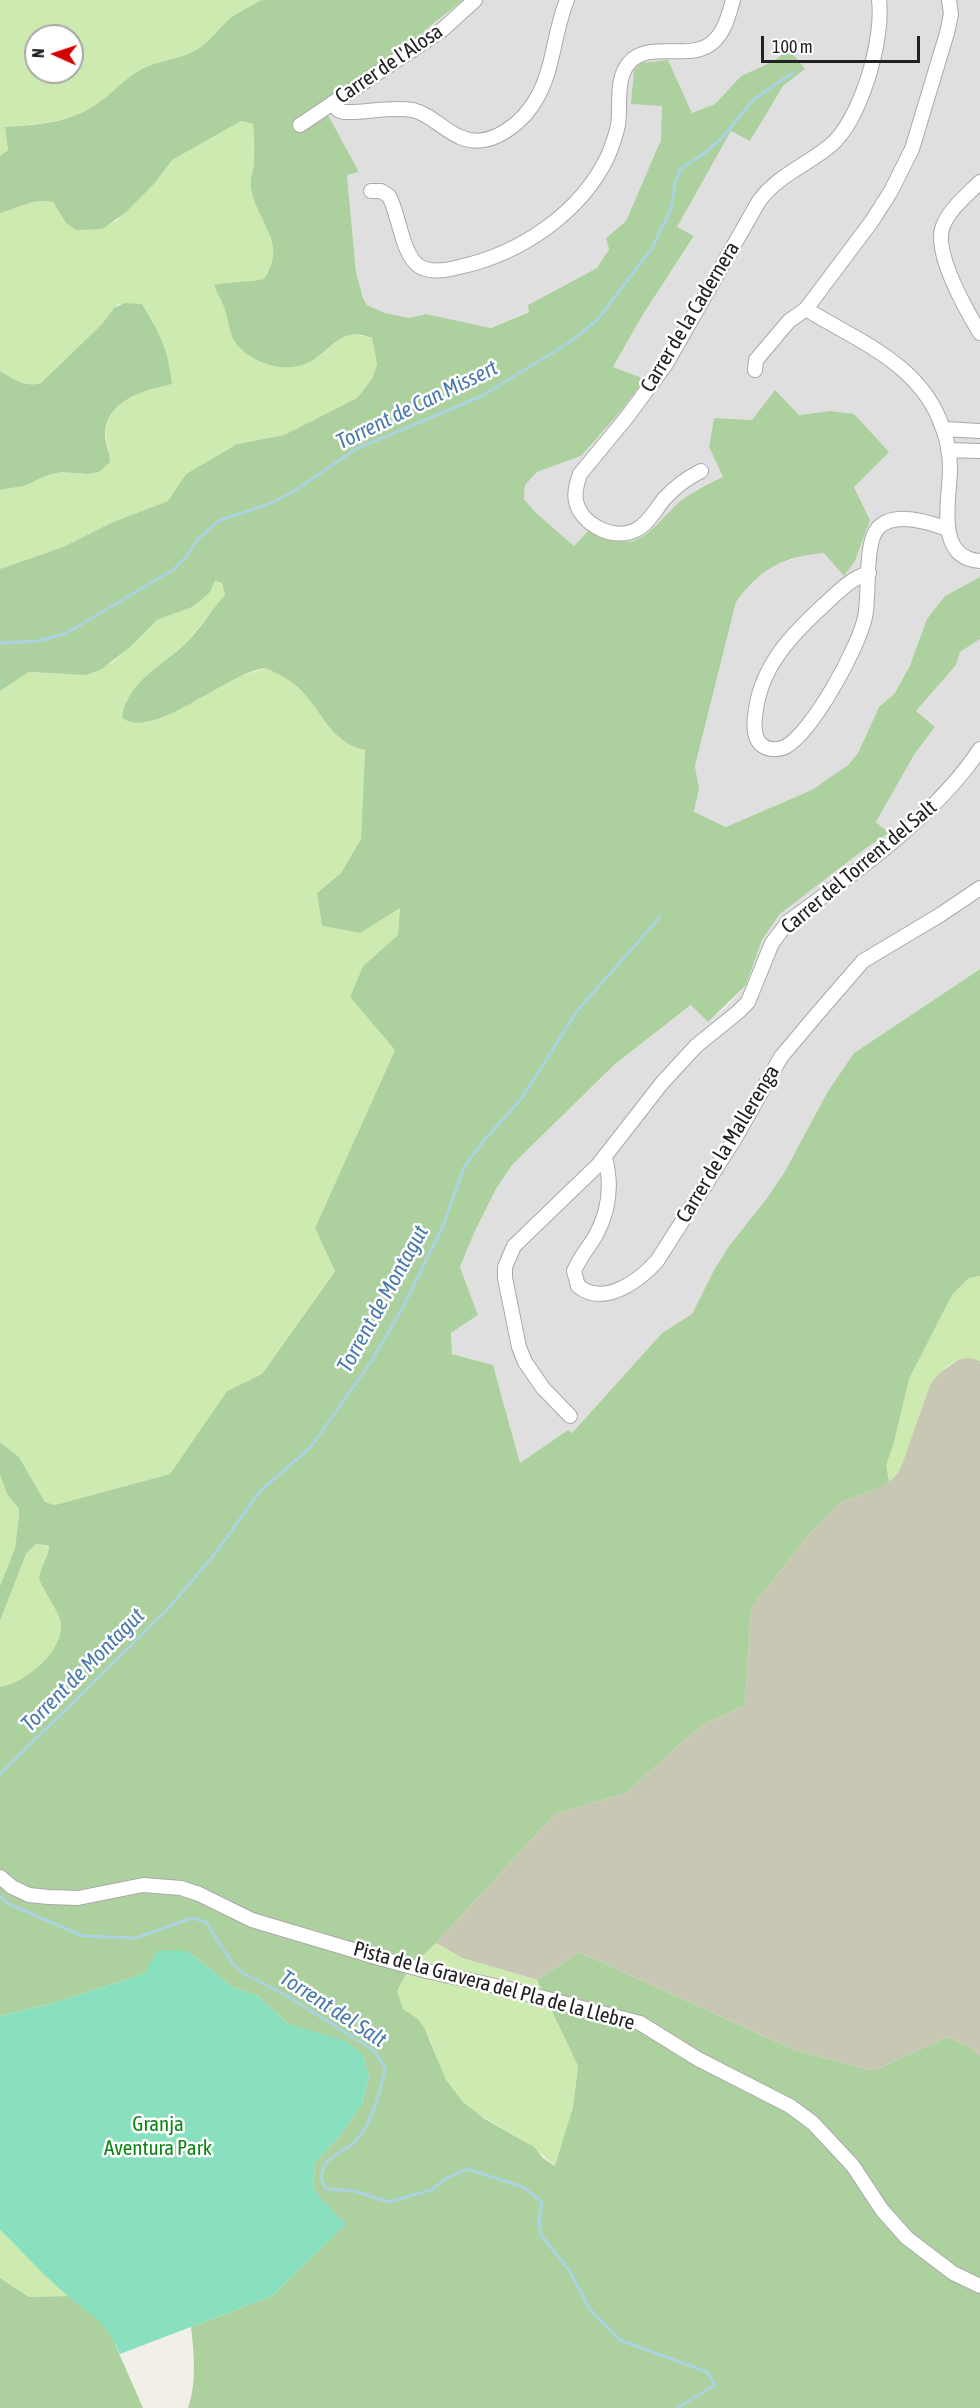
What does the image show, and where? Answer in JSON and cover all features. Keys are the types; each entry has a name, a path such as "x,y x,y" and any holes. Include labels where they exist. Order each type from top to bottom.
{"street":[{"name":"Carrer de l'Alosa","path":"300,125 442,30 475,0"},
{"path":"332,103 338,110 345,112 413,110 430,117 462,138 484,139 497,136 508,131 539,95 567,0"},
{"path":"371,191 381,191 389,196 408,253 420,267 437,270 452,269 490,259 510,250 530,239 562,215 579,199 602,167 609,154 617,127 621,75 630,61 636,56 645,54 705,48 713,43 724,27 733,0"},
{"name":"Carrer de la Cadernera","path":"701,471 674,489 644,525 629,533 619,534 600,529 585,518 577,503 577,484 580,474 627,417 666,364 763,196 775,182 834,142 849,123 857,107 873,58 879,0"},
{"path":"755,370 756,360 789,321 806,309 872,221 903,170 912,149 947,33 951,14 950,0"},
{"path":"980,182 947,219 942,228 941,247 949,272 980,333"},
{"path":"806,309 876,349 903,369 927,395 944,429 948,450 947,529 954,546 962,554 980,561"},
{"path":"944,429 980,430"},
{"path":"948,450 980,451"},
{"path":"869,573 849,583 797,630 773,661 761,687 756,705 755,731 758,741 763,746 776,749 783,748 790,743 808,724 837,680 863,626 868,600 872,539 876,529 883,523 902,519 947,529"},
{"name":"Carrer del Torrent del Salt","path":"570,1416 543,1388 525,1362 519,1347 508,1295 505,1266 514,1246 604,1158 662,1083 690,1053 748,1002 766,956 779,932 932,806 960,778 980,749"},
{"name":"Carrer de la Mallerenga","path":"604,1158 609,1186 603,1219 574,1271 578,1286 594,1293 620,1290 645,1274 657,1261 734,1140 781,1057 863,961 980,888"},
{"name":"Pista de la Gravera del Pla de la Llebre","path":"0,1877 30,1895 49,1897 78,1898 143,1885 181,1888 199,1894 252,1920 383,1959 509,1989 640,2024 699,2059 790,2106 813,2123 853,2166 886,2215 907,2238 953,2273 980,2286"}],"shaded area":[{"path":"463,0 980,0 980,577 945,596 895,693 879,707 858,753 848,765 813,790 726,827 694,813 699,789 695,766 736,602 751,581 778,564 808,554 824,553 855,561 870,520 854,487 830,411 752,420 714,418 709,447 723,477 696,490 677,504 642,538 624,542 608,539 589,530 574,546 535,512 524,499 525,485 537,472 581,456 644,379 613,367 642,316 694,237 676,227 732,130 750,140 783,86 805,69 789,49 774,61 741,76 715,104 692,113 668,60 631,104 663,105 661,140 626,221 606,238 609,249 597,268 528,305 529,311 491,328 426,314 409,318 385,313 367,305 363,298 356,272 347,175 359,172 321,102 409,43"},
{"path":"980,639 980,969 854,1053 828,1091 784,1173 729,1246 714,1270 692,1314 662,1333 572,1433 568,1430 520,1463 493,1365 452,1354 451,1333 478,1315 460,1267 496,1189 512,1165 615,1064 692,1005 708,1022 724,1009 746,985 762,940 780,914 889,833 876,822 914,755 935,728 916,711 956,665 960,652"},
{"path":"961,1358 973,1358 980,1361 980,2056 969,2047 947,2037 873,2071 792,2049 579,1952 537,1980 462,1958 436,1943 555,1814 626,1793 700,1726 745,1705 751,1608 811,1532 839,1503 876,1489 898,1473 930,1385 938,1374"}],"green space":[{"path":"0,0 261,0 230,19 196,50 140,70 89,109 55,121 5,127 8,150 0,156"},
{"path":"261,0 463,0 409,43 321,102 359,172 347,175 356,272 363,298 367,305 385,313 409,318 426,314 491,328 529,312 528,305 597,268 609,249 606,238 626,221 661,140 662,106 631,104 634,70 641,63 668,60 692,113 715,104 741,76 774,61 789,49 805,69 783,86 750,141 731,131 677,227 694,236 642,316 613,367 645,379 581,456 537,472 525,485 524,499 535,512 574,546 589,530 618,541 638,539 655,527 686,497 723,477 709,447 714,418 752,420 775,390 799,415 830,411 854,414 889,452 854,487 870,520 855,561 844,576 824,553 796,557 763,573 736,602 695,766 699,789 694,812 726,827 812,790 848,765 858,753 879,707 895,693 910,665 927,619 945,596 980,577 980,639 960,652 956,665 916,711 935,727 914,755 876,822 889,833 780,914 762,940 746,985 708,1022 691,1005 615,1064 512,1165 496,1189 460,1267 478,1315 451,1333 452,1354 493,1365 520,1463 568,1430 572,1433 662,1333 692,1314 714,1270 729,1246 784,1173 828,1091 854,1053 980,969 980,1276 969,1278 952,1295 909,1379 894,1443 886,1465 889,1482 839,1503 811,1532 751,1608 745,1705 700,1726 626,1793 555,1814 436,1943 409,1968 397,1991 403,2009 418,2019 425,2029 446,2080 463,2102 485,2119 534,2147 543,2158 555,2166 573,2107 578,2066 537,1980 579,1952 792,2049 873,2071 947,2037 969,2047 980,2056 980,2408 188,2408 194,2378 191,2327 272,2296 346,2224 322,2200 313,2187 315,2163 339,2137 362,2104 369,2078 363,2055 288,2024 258,1996 233,1987 187,1951 144,1974 50,2004 0,2016 0,1687 31,1673 41,1664 56,1645 61,1624 39,1579 49,1546 36,1544 26,1554 0,1621 0,1586 15,1548 19,1509 7,1494 0,1474 0,1442 19,1457 45,1502 55,1505 170,1474 227,1391 262,1374 335,1271 315,1228 395,1050 350,997 363,966 398,935 400,908 360,933 322,926 317,893 341,873 361,839 365,750 344,741 301,690 293,683 265,668 250,672 172,713 153,720 136,723 122,718 125,705 138,684 187,642 225,595 222,583 215,581 210,592 192,607 157,620 130,647 102,669 86,675 29,672 0,691 0,569 63,547 111,523 168,501 186,474 237,444 284,435 357,398 372,379 377,364 372,338 350,335 336,341 316,358 306,363 296,367 285,367 264,363 254,358 237,345 232,337 224,307 214,285 264,279 271,266 273,255 269,233 251,189 254,162 253,124 241,121 172,160 154,184 125,213 102,229 76,230 66,223 53,202 32,202 0,213 0,156 8,150 5,127 55,122 89,109 140,70 196,50 230,19"},
{"path":"241,121 253,124 254,162 251,189 273,243 274,254 272,266 265,279 214,286 225,308 236,344 257,359 318,357 341,338 352,334 372,338 377,364 372,379 357,398 284,435 237,444 186,474 169,501 111,523 63,547 0,569 0,490 24,486 61,472 87,474 109,449 106,434 108,421 114,411 133,396 171,384 151,319 142,304 118,304 102,324 41,383 25,384 0,371 0,213 32,202 46,201 53,202 66,223 115,222 154,184 171,160"},
{"path":"124,303 142,304 165,351 172,384 139,393 129,398 112,413 107,422 105,434 110,462 99,472 87,474 61,472 24,486 0,490 0,371 25,384 41,383 102,324 114,308"},
{"path":"215,581 222,583 225,595 187,642 140,683 126,701 146,723 198,700 232,679 265,668 293,683 301,690 328,726 344,741 365,750 361,839 341,873 317,893 322,926 360,933 400,907 398,935 363,966 350,997 395,1050 315,1228 335,1270 262,1374 227,1391 170,1474 55,1505 45,1502 19,1457 0,1442 0,691 29,672 61,674 112,663 157,620 181,611 210,592"},
{"path":"980,1276 980,1361 965,1358 952,1363 930,1385 903,1462 898,1473 889,1482 885,1465 894,1443 909,1379 952,1295 969,1278"},
{"path":"0,1474 7,1494 19,1509 19,1515 15,1548 0,1586"},
{"path":"36,1544 49,1547 39,1579 60,1619 60,1635 49,1655 31,1673 0,1687 0,1621 26,1554"},
{"path":"436,1943 462,1958 537,1980 578,2066 573,2107 556,2166 531,2146 486,2119 456,2094 444,2077 427,2033 400,2004 397,1992 401,1979 412,1965"},
{"name":"Granja Aventura Park","path":"158,1950 187,1951 233,1987 258,1996 288,2024 346,2041 363,2055 369,2078 362,2104 339,2137 315,2163 313,2187 322,2200 346,2224 272,2296 120,2354 104,2326 59,2288 0,2230 0,2016 50,2004 144,1974"},
{"path":"0,2230 68,2296 29,2297 0,2278"},
{"path":"0,2278 29,2297 68,2296 100,2320 111,2335 143,2408 0,2408"}],"waterway":[{"name":"Torrent de Can Missert","path":"0,643 37,641 65,634 173,570 186,557 197,540 218,521 269,504 293,492 356,449 482,396 570,342 598,319 652,248 671,209 680,169 702,155 722,138 753,100 794,72"},
{"name":"Torrent de Montagut","path":"0,1774 166,1611 214,1555 260,1491 310,1448 371,1362 402,1309 443,1226 464,1167 485,1139 522,1098 577,1011 660,917"},
{"name":"Torrent del Salt","path":"0,1896 9,1904 83,1936 136,1938 192,1918 206,1922 232,1963 243,1973 289,1997 370,2048 377,2054 385,2068 381,2087 367,2125 356,2141 330,2159 324,2167 322,2179 326,2189 354,2191 389,2202 431,2190 447,2178 467,2169 523,2187 542,2202 539,2221 541,2235 569,2270 589,2308 620,2340 707,2372 715,2385 677,2408"}]}
